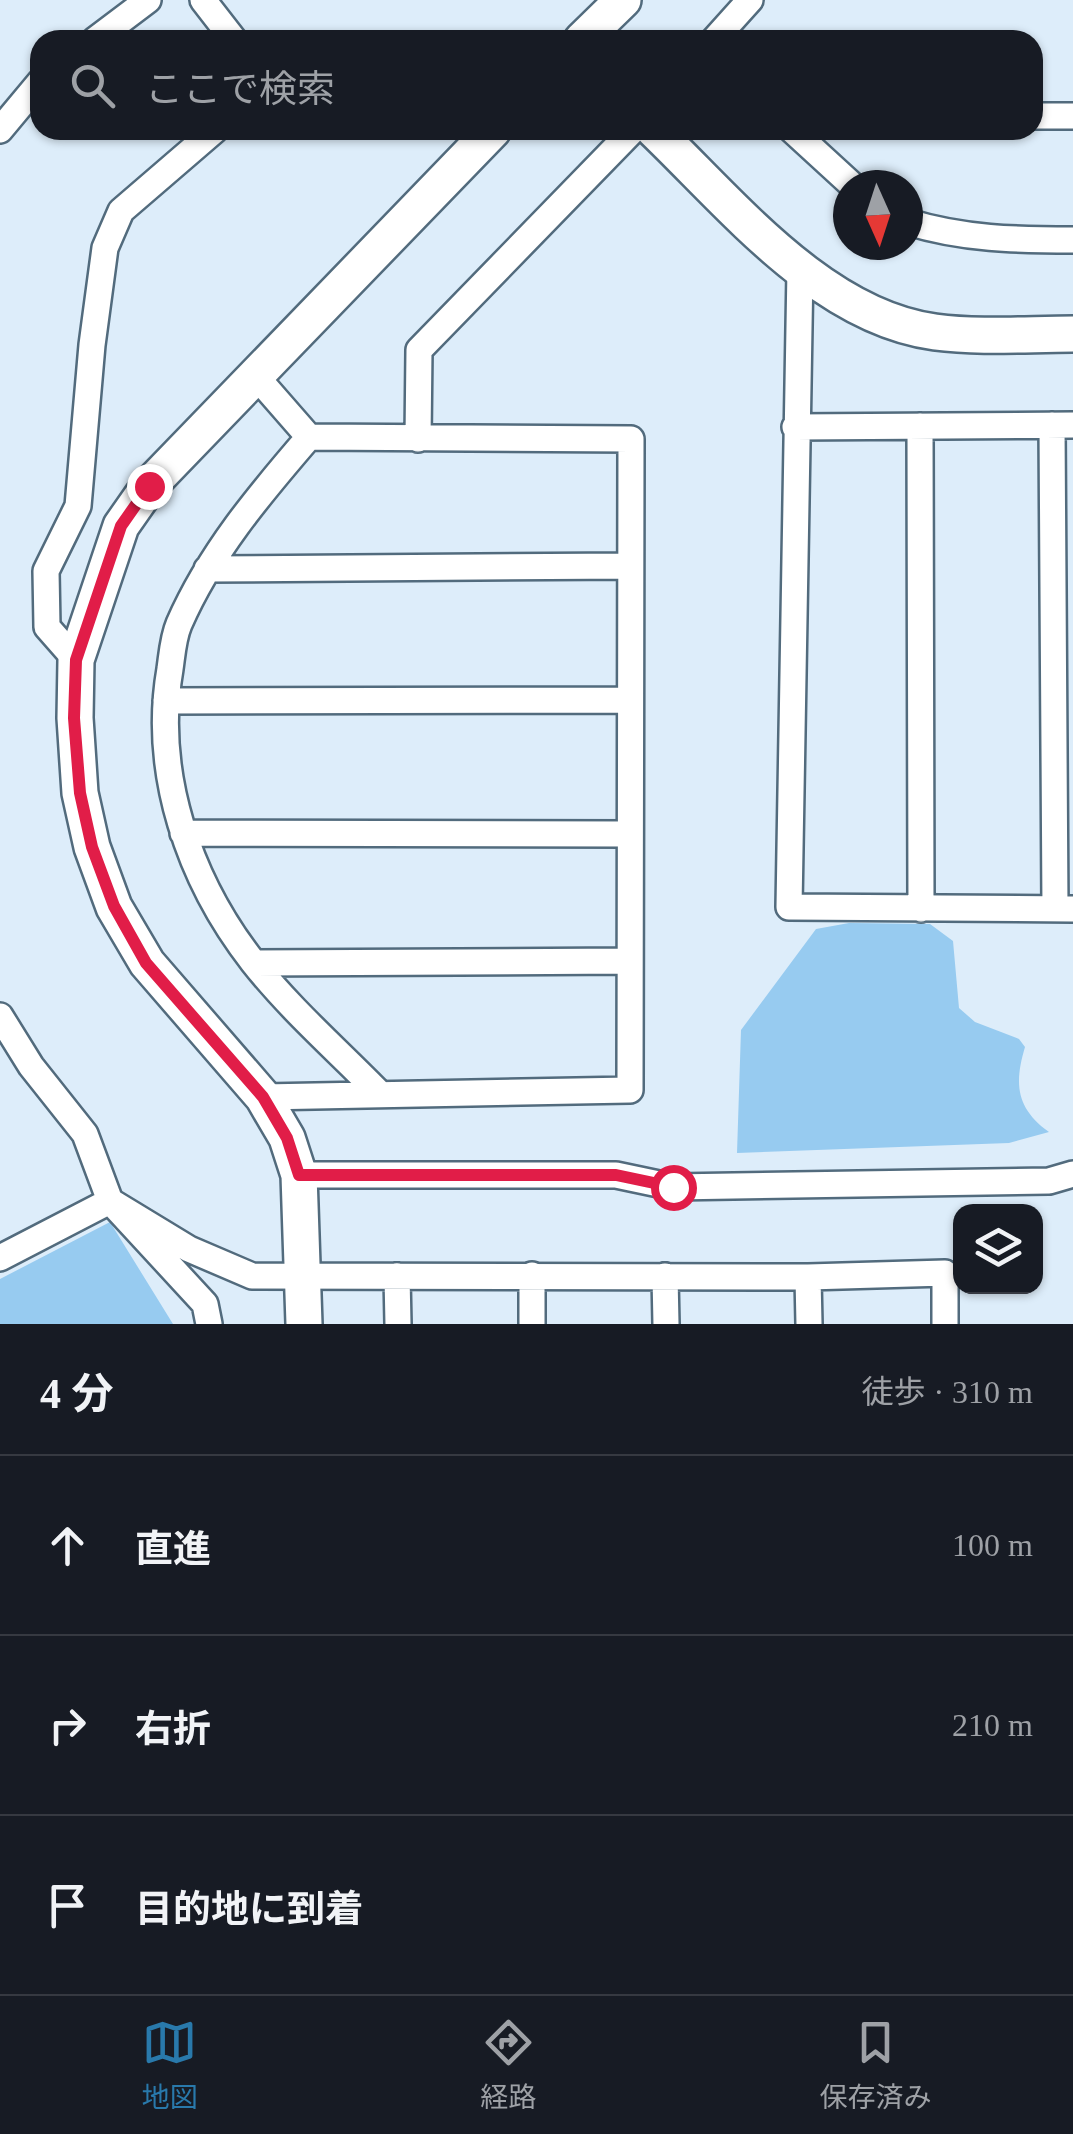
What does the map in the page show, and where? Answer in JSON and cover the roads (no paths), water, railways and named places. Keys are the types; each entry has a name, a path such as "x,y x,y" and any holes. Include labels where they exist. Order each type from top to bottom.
{"street":[{"path":"108,30 148,0"},
{"path":"203,0 226,30"},
{"path":"592,30 622,0"},
{"path":"723,30 750,0"},
{"path":"0,130 30,94"},
{"path":"1043,116 1073,116"},
{"path":"76,660 48,628 46,571 78,506 105,248 121,211 203,140"},
{"path":"304,1324 299,1175 287,1138 263,1097 146,963 114,906 92,847 80,793 74,718 76,660 121,526 149,486 483,140"},
{"path":"418,439 419,350 622,140"},
{"path":"665,140 800,269 837,296 884,318 933,332 1073,334"},
{"path":"803,140 836,170"},
{"path":"923,227 996,240 1073,240"},
{"path":"796,428 1063,425 1064,909 788,907 796,428 800,269"},
{"path":"254,374 310,437 631,438 630,1090 263,1097"},
{"path":"920,426 921,909"},
{"path":"310,437 246,510 207,569 177,628 166,701 170,788 183,833 219,912 254,963 380,1094"},
{"path":"207,569 630,566"},
{"path":"166,701 628,700"},
{"path":"183,833 630,834"},
{"path":"254,963 629,961"},
{"path":"0,1016 30,1066 85,1134 110,1200 206,1304 209,1324"},
{"path":"299,1175 616,1175 673,1187 1048,1182 1073,1174"},
{"path":"0,1258 110,1200"},
{"path":"110,1200 189,1249 252,1276 953,1273 945,1324"},
{"path":"532,1275 532,1324"},
{"path":"397,1276 398,1324"},
{"path":"665,1276 666,1324"},
{"path":"808,1276 809,1324"}]}
